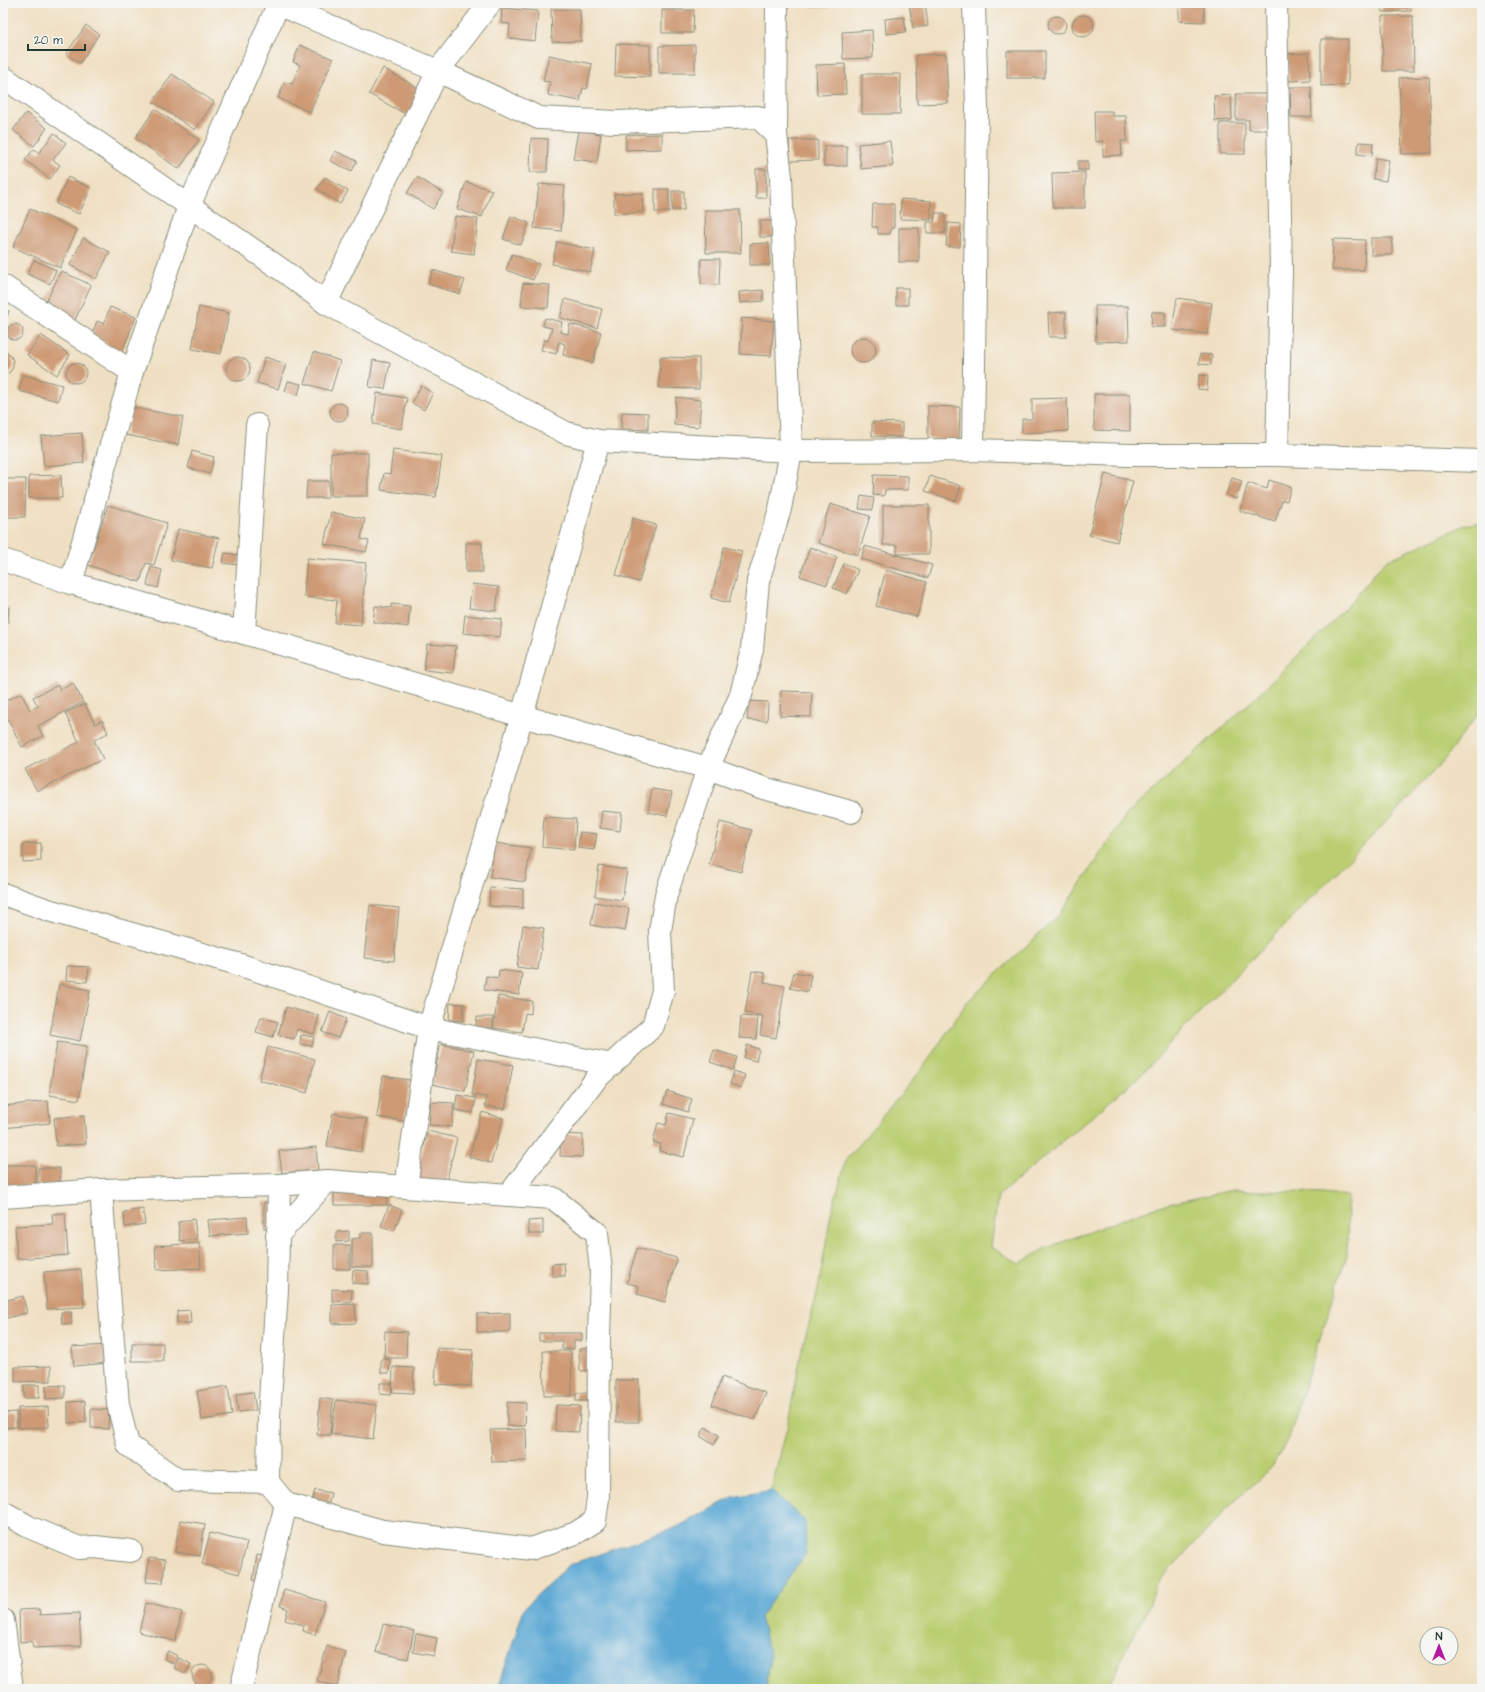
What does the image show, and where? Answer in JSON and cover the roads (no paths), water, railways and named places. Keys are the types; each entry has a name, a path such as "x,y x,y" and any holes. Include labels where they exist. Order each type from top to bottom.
{"street":[{"path":"326,303 438,71 490,3"},
{"path":"509,1195 596,1079 653,1026 663,991 660,931 666,895 708,768 741,695 752,649 758,581 780,509 791,451 781,178 776,134 777,3"},
{"path":"973,450 977,108 974,3"},
{"path":"1276,3 1281,270 1277,456"},
{"path":"71,583 132,372 189,206 277,4 438,71 539,118 616,122 758,117 776,134"},
{"path":"3,76 285,272 326,303 566,433 598,441 791,451 973,450 1129,456 1277,456 1482,461"},
{"path":"3,286 132,372"},
{"path":"244,632 258,425"},
{"path":"406,1187 429,1028 522,716 598,441"},
{"path":"3,560 71,583 244,632 522,716 708,768 763,788 851,812"},
{"path":"3,894 48,910 241,965 429,1028 612,1065"},
{"path":"277,1236 328,1181"},
{"path":"3,1197 101,1190 279,1185 328,1181 553,1198 597,1233 602,1271 599,1338 598,1498 595,1521 576,1533 531,1549 383,1531 286,1504 268,1482 269,1416 277,1290 279,1185"},
{"path":"101,1190 118,1404 128,1445 178,1480 268,1482"},
{"path":"241,1689 286,1504"},
{"path":"3,1512 29,1527 79,1548 96,1547 131,1551"},
{"path":"3,1620 12,1689"}],"water":[{"path":"771,1490 805,1521 806,1553 760,1617 770,1657 766,1689 498,1689 524,1608 568,1565 675,1528 733,1497"}]}
